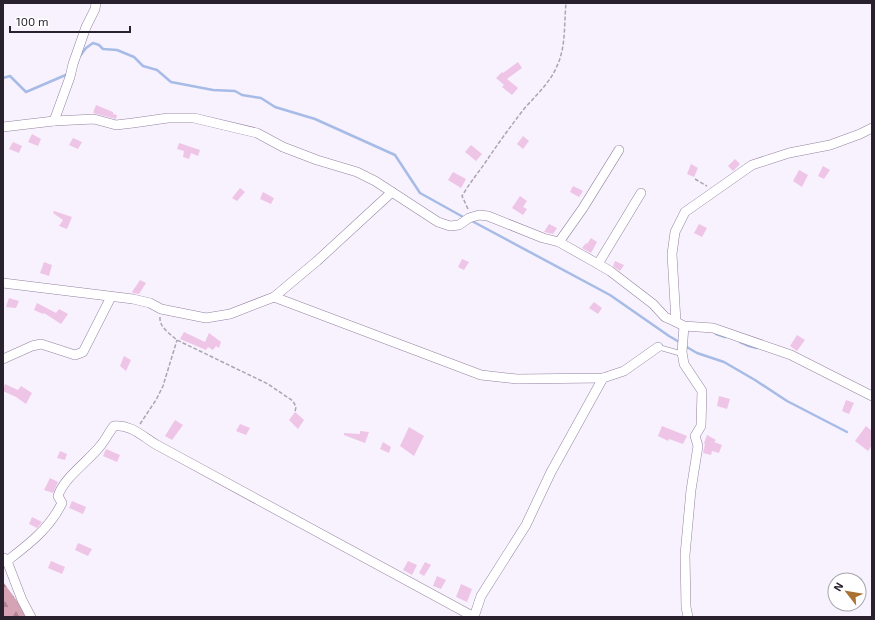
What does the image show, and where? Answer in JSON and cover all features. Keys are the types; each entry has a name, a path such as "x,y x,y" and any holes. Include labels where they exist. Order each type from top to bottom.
{"street":[{"path":"54,121 86,27 95,9 96,3"},
{"path":"3,127 54,121 94,119 116,125 168,118 194,118 257,133 283,147 317,160 358,172 438,222 450,226 459,225 468,219 479,215 488,216 543,238 559,242 610,271 653,304 665,317 680,324 713,328 790,355 872,396"},
{"path":"688,617 686,607 685,555 691,490 698,446 695,436 701,426 702,391 684,364 672,254 675,232 685,212 752,165 789,153 830,145 872,128"},
{"path":"559,242 583,208 619,150"},
{"path":"3,283 133,299 150,303 161,309 206,318 230,314 274,297 317,261 392,192"},
{"path":"598,264 641,193"},
{"path":"3,359 32,346 41,344 74,355 79,354 82,352 111,297"},
{"path":"274,297 481,376 517,379 603,378 624,370 658,347"},
{"path":"31,617 22,600 5,559 35,540 57,512 62,503 58,496 60,490 82,464 102,445 114,426 122,425 136,431 157,445 474,617 481,596 526,525 551,472 603,378"}],"lane":[{"path":"658,347 679,353 684,364"}],"path":[{"path":"468,219 462,196 494,148 548,81 558,66 564,45 566,3"},
{"path":"695,179 715,191"},
{"path":"161,309 160,320 165,330 177,340 268,384 293,401 296,407 295,412"},
{"path":"136,431 156,400 163,386 177,340"}],"green space":[{"path":"3,582 29,617 3,617"}],"building":[{"path":"518,62 522,68 507,79 518,88 512,95 502,87 504,85 496,78 502,72 503,73"},
{"path":"96,105 113,112 113,114 117,115 116,119 93,113"},
{"path":"32,134 41,139 38,146 28,142"},
{"path":"523,136 529,141 523,149 517,144"},
{"path":"73,138 82,142 78,149 69,145"},
{"path":"13,142 22,146 19,153 9,149"},
{"path":"179,143 200,150 198,156 191,153 189,159 183,157 184,151 177,149"},
{"path":"471,145 482,154 476,161 465,152"},
{"path":"735,159 740,164 733,171 728,166"},
{"path":"691,164 698,168 694,177 687,174"},
{"path":"823,166 830,170 824,179 818,176"},
{"path":"799,170 808,175 802,187 793,181"},
{"path":"453,172 466,179 461,188 448,180"},
{"path":"573,186 583,191 579,197 570,192"},
{"path":"240,188 245,192 237,201 232,198"},
{"path":"263,192 274,198 271,204 260,199"},
{"path":"520,196 527,201 523,207 527,209 523,215 512,208"},
{"path":"54,211 72,217 67,229 59,226 63,220 53,213"},
{"path":"549,224 557,228 553,234 544,232"},
{"path":"699,224 707,228 702,237 694,233"},
{"path":"591,238 597,242 591,253 582,248"},
{"path":"462,259 469,262 464,270 458,267"},
{"path":"615,261 624,265 620,271 613,266"},
{"path":"44,262 52,265 49,276 40,273"},
{"path":"140,280 146,283 139,294 133,293 132,292"},
{"path":"9,298 19,301 16,308 6,307"},
{"path":"594,302 602,308 598,314 589,308"},
{"path":"37,303 56,313 59,309 68,314 61,324 44,313 43,314 34,310"},
{"path":"184,332 205,342 209,333 221,342 219,348 216,346 213,350 208,347 206,350 180,339"},
{"path":"797,335 805,340 797,351 790,346"},
{"path":"124,356 131,360 126,371 120,366"},
{"path":"5,384 18,390 21,386 32,393 26,404 3,391"},
{"path":"719,396 730,399 727,409 717,406"},
{"path":"846,400 854,403 849,414 842,411"},
{"path":"295,412 304,420 298,429 289,420"},
{"path":"175,420 183,425 172,440 165,436"},
{"path":"240,424 250,428 246,435 236,431"},
{"path":"662,426 687,436 683,444 669,439 668,441 658,436"},
{"path":"866,426 872,431 872,445 868,451 855,441"},
{"path":"409,427 424,436 414,456 400,446"},
{"path":"360,431 369,432 365,443 344,435 344,433 360,434"},
{"path":"707,435 716,440 714,442 722,445 719,453 712,451 711,455 703,453"},
{"path":"383,442 391,447 389,453 380,449"},
{"path":"106,449 120,455 117,462 103,456"},
{"path":"60,451 67,454 65,460 57,458"},
{"path":"50,478 58,482 53,493 44,490"},
{"path":"72,501 86,507 83,514 69,508"},
{"path":"32,517 42,522 37,528 29,524"},
{"path":"78,543 92,549 88,556 75,550"},
{"path":"51,561 65,567 62,574 48,568"},
{"path":"408,561 417,565 412,575 403,570"},
{"path":"425,562 431,565 424,576 419,573"},
{"path":"437,576 446,580 441,589 433,586"},
{"path":"461,584 472,589 467,602 456,597"}],"waterway":[{"path":"80,56 86,48 93,43 99,45 103,49 117,50 134,57 143,66 157,70 171,82 213,90 235,91 242,95 261,98 275,107 315,119 395,155 420,193 465,218"},
{"path":"3,78 10,76 26,92 68,74"},
{"path":"470,220 610,295 681,343"},
{"path":"716,334 725,337"},
{"path":"740,342 757,348"},
{"path":"685,346 697,353 724,362 787,401 847,432"}]}
